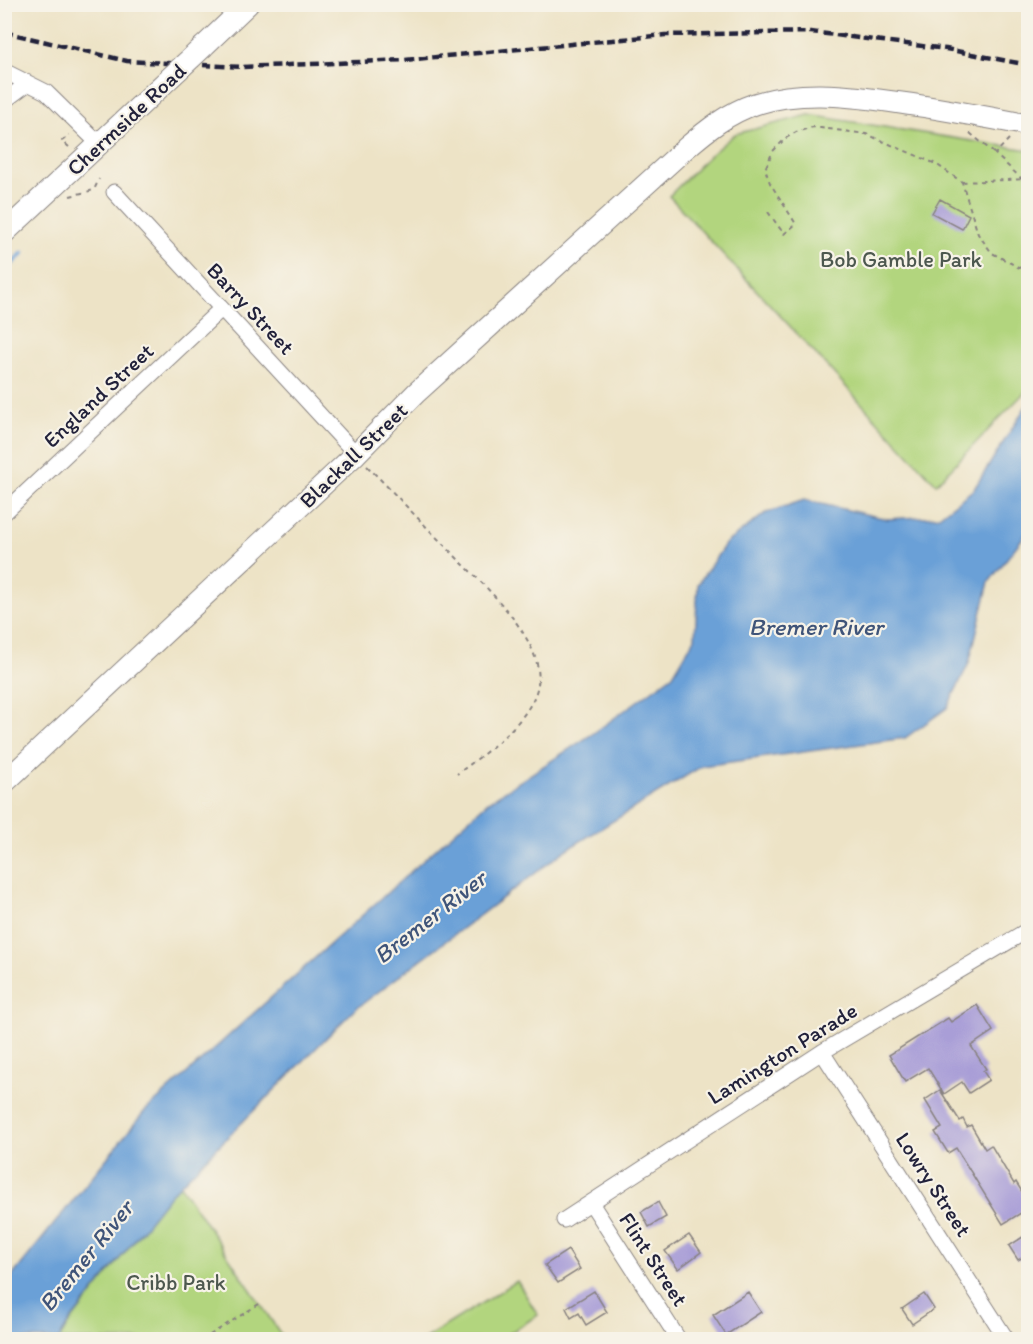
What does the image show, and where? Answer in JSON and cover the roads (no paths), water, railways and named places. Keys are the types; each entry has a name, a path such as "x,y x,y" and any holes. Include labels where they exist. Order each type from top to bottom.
{"street":[{"name":"Chermside Road","path":"4,233 247,5"},
{"path":"4,71 46,92 99,144"},
{"path":"4,101 27,84"},
{"name":"Blackall Street","path":"4,783 356,454 416,393 507,309 721,120 754,105 789,96 803,95 865,98 1029,125"},
{"name":"Barry Street","path":"114,192 356,454"},
{"name":"England Street","path":"4,513 221,309"},
{"name":"Lamington Parade","path":"564,1220 822,1052 1029,930"},
{"name":"Lowry Street","path":"822,1052 1007,1340"},
{"name":"Flint Street","path":"591,1203 679,1340"}],"water":[{"name":"Bremer River","path":"1028,403 1028,531 989,582 969,663 947,708 905,738 702,766 566,850 353,1011 170,1195 68,1324 59,1339 5,1339 5,1285 144,1112 488,802 591,735 673,675 695,638 698,584 726,543 766,513 804,500 887,519 939,516 974,489"}],"waterway":[{"path":"4,271 23,253"}],"railway":[{"path":"4,32 127,61 242,67 405,60 665,35 811,32 946,49 1028,65"}],"park label":[{"name":"Bob Gamble Park","path":"901,259"},
{"name":"Cribb Park","path":"176,1282"}]}
